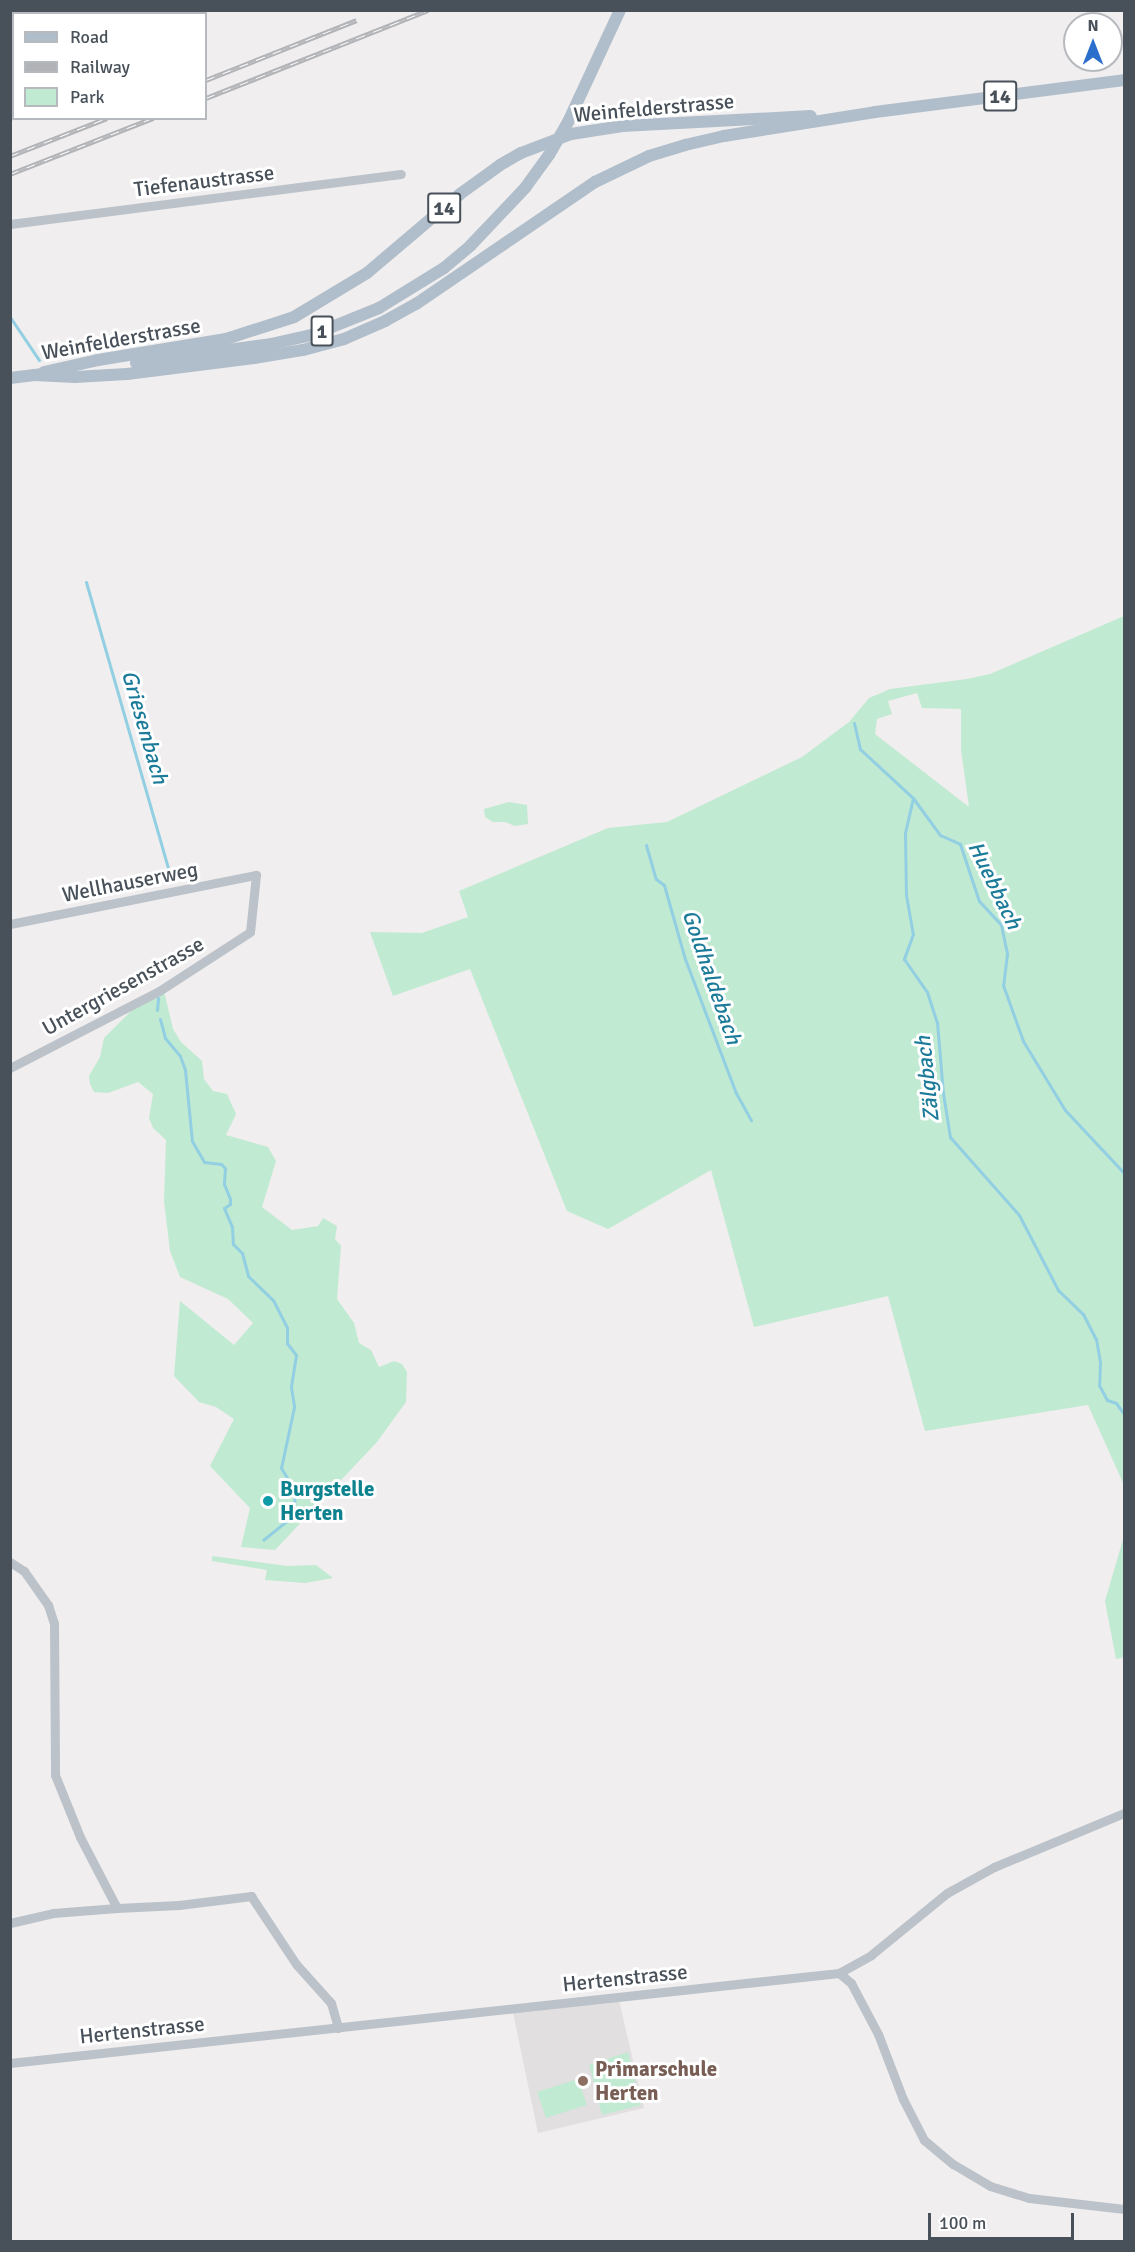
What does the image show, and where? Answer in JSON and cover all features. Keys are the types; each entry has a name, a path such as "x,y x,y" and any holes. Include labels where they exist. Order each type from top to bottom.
{"main road":[{"name":"1","path":"10,378 232,351 312,334 379,308 444,268 497,219 525,188 549,155 568,122 620,10"},
{"name":"Weinfelderstrasse","path":"34,375 75,377 127,374 254,358 303,350 344,339 416,304 556,206 595,182 639,160 685,145 724,136 875,112 1125,80"},
{"name":"Weinfelderstrasse","path":"34,375 98,360 226,339 294,317 367,273 460,194 500,165 520,153 571,134 622,126 875,112"}],"street":[{"name":"Tiefenaustrasse","path":"10,224 401,174"},
{"name":"Wellhauserweg","path":"10,924 256,875 250,932"},
{"name":"Untergriesenstrasse","path":"10,1068 159,991 250,932"},
{"path":"10,1562 24,1571 48,1605 54,1623 56,1775 80,1837 117,1908"},
{"path":"1125,1813 994,1867 947,1893 872,1955 839,1973 851,1983 878,2034 924,2140 953,2164 990,2186 1029,2198 1125,2209"},
{"path":"10,1923 53,1913 179,1905 252,1896 296,1964 331,2003 338,2028"},
{"name":"Hertenstrasse","path":"10,2063 839,1973"}],"shaded area":[{"name":"Primarschule Herten","path":"618,1996 644,2108 538,2133 512,2008"}],"green space":[{"path":"1124,616 1124,1485 1088,1405 925,1431 888,1296 754,1327 711,1170 608,1229 567,1211 470,969 393,996 370,932 422,933 468,917 459,891 608,828 667,822 802,757 849,722 869,698 890,689 990,674","holes":["917,693 922,708 961,709 961,750 969,807 875,734 877,719 892,714 888,701"]},
{"path":"509,802 527,805 528,824 515,826 505,822 493,822 485,817 484,809"},
{"path":"164,991 173,1029 181,1042 202,1061 204,1079 213,1091 227,1094 236,1114 226,1135 268,1147 276,1161 262,1207 292,1230 318,1226 323,1218 337,1226 335,1239 341,1246 337,1299 354,1323 359,1343 371,1350 379,1367 394,1361 402,1364 407,1372 406,1402 377,1442 275,1550 241,1547 250,1508 210,1466 234,1419 216,1407 199,1402 174,1376 180,1301 234,1345 253,1323 228,1299 180,1277 170,1251 164,1201 166,1140 153,1128 149,1118 153,1094 138,1082 108,1093 94,1092 90,1084 89,1076 100,1057 104,1038 133,1009"},
{"path":"1124,1536 1124,1657 1116,1659 1105,1601"},
{"path":"212,1556 287,1566 316,1565 333,1578 305,1583 265,1580 267,1570 212,1561"},
{"path":"628,2052 641,2105 602,2115 589,2065"},
{"path":"578,2079 587,2105 546,2118 537,2092"}],"waterway":[{"name":"Griesenbach","path":"10,317 39,360"},
{"name":"Griesenbach","path":"86,582 172,882"},
{"name":"Huebbach","path":"854,723 860,749 913,798 940,835 960,844 979,901 1001,925 1007,954 1003,985 1023,1041 1065,1110 1124,1173"},
{"name":"Zälgbach","path":"913,798 905,833 906,895 913,934 904,959 927,992 937,1022 943,1093 950,1137 1019,1215 1058,1290 1083,1314 1096,1339 1100,1362 1099,1385 1107,1400 1116,1403 1124,1414"},
{"name":"Goldhaldebach","path":"646,845 656,879 664,885 685,959 736,1093 751,1120"},
{"path":"157,1010 158,998"},
{"name":"Griesenbach","path":"160,1019 165,1038 180,1056 185,1070 192,1141 204,1162 221,1164 225,1168 224,1184 230,1204 224,1208 232,1227 233,1244 242,1253 248,1276 273,1300 287,1328 287,1343 296,1355 291,1387 294,1407 281,1468 295,1490 294,1511 289,1519 263,1540"}],"railway":[{"path":"207,98 428,10"},
{"path":"207,80 357,20"},
{"path":"10,156 102,120"},
{"path":"10,174 148,120"}],"place":[{"name":"Burgstelle Herten","path":"268,1501"},
{"name":"Primarschule Herten","path":"583,2081"}]}
